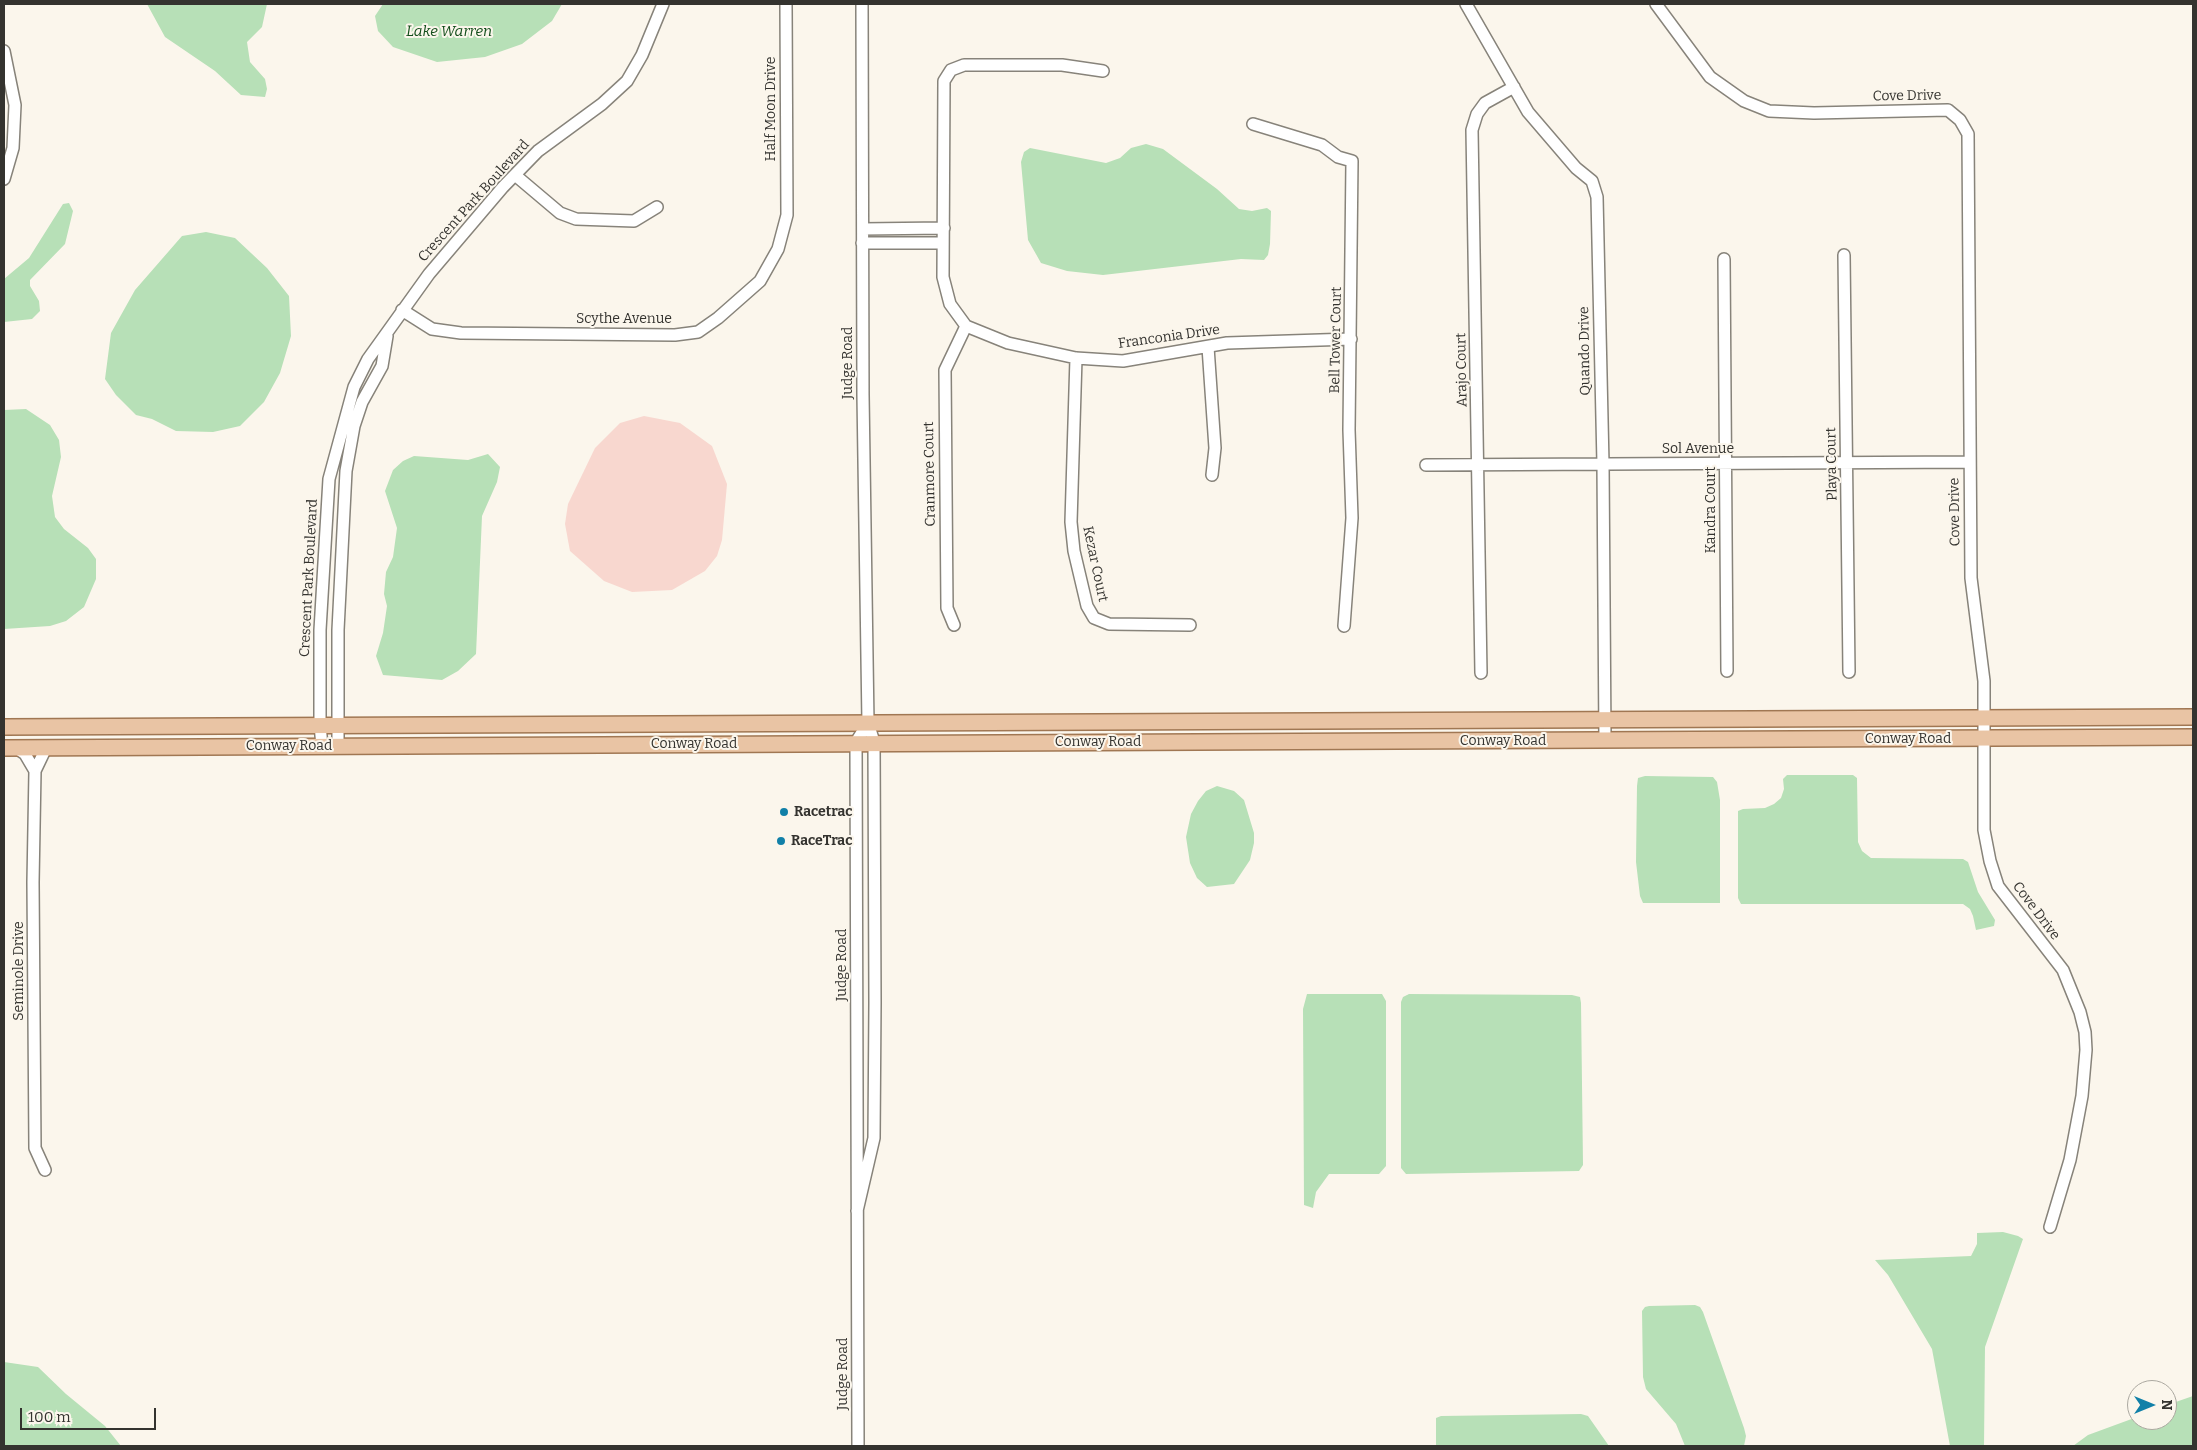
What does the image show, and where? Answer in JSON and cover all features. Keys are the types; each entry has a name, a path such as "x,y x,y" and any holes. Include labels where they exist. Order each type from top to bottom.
{"main road":[{"name":"Conway Road","path":"4,727 2193,717"},
{"path":"1283,741 1298,729 1319,721"},
{"path":"598,744 612,732 636,724"},
{"name":"Conway Road","path":"10,748 856,742 1605,741 2193,737"}],"street":[{"name":"Crescent Park Boulevard","path":"322,746 320,725 320,630 329,479 340,432 354,387 362,370 402,310 429,274 515,175 538,151 602,104 627,81 645,47 663,4"},
{"name":"Half Moon Drive","path":"786,4 787,215"},
{"name":"Judge Road","path":"857,1211 874,1138 874,742 868,723 862,243 862,4"},
{"name":"Quando Drive","path":"1466,4 1528,112 1576,168 1592,181 1597,197 1605,741"},
{"name":"Cove Drive","path":"1656,4 1710,77 1744,101 1769,111 1814,113 1948,110 1960,120 1968,134 1971,578 1984,681 1984,830 1990,861 1998,886 2063,970 2080,1012 2085,1032 2086,1050 2082,1096 2070,1160 2050,1226"},
{"path":"4,57 15,105 13,148 4,179"},
{"path":"966,326 950,304 943,277 944,81 951,70 964,65 1062,65 1103,71"},
{"name":"Arajo Court","path":"1481,673 1472,130 1477,114 1485,103 1514,87"},
{"name":"Bell Tower Court","path":"1253,124 1322,145 1338,157 1352,162 1349,430 1352,518 1344,626"},
{"path":"515,175 560,213 576,219 634,221 657,207"},
{"name":"Scythe Avenue","path":"402,310 432,329 461,334 675,335 698,332 718,318 760,281 778,249 787,215"},
{"path":"909,228 910,243"},
{"path":"862,229 944,228"},
{"path":"862,243 944,243"},
{"name":"Playa Court","path":"1844,255 1849,672"},
{"name":"Kandra Court","path":"1724,259 1726,671"},
{"name":"Franconia Drive","path":"966,326 1008,343 1076,358 1123,360 1227,343 1351,340"},
{"name":"Cranmore Court","path":"954,625 947,608 945,370 966,326"},
{"name":"Crescent Park Boulevard","path":"338,746 338,630 346,470 354,426 362,402 382,366 387,334"},
{"path":"1208,347 1215,448 1212,476"},
{"name":"Kezar Court","path":"1076,358 1071,522 1074,551 1087,606 1094,618 1109,624 1190,625"},
{"path":"362,370 376,378"},
{"name":"Sol Avenue","path":"1426,465 1970,462"},
{"path":"320,630 338,630"},
{"path":"856,742 868,723"},
{"name":"Judge Road","path":"856,742 858,1446"},
{"path":"10,748 25,754 35,771"},
{"name":"Seminole Drive","path":"45,1170 35,1148 33,882 35,771 46,748"}],"shaded area":[{"path":"644,416 680,423 712,446 727,484 722,540 717,556 705,571 672,590 632,592 604,581 570,551 565,524 568,504 595,448 620,423"}],"water":[{"path":"147,4 267,4 262,27 247,42 250,62 265,79 267,89 265,97 241,95 215,71 165,37"},
{"name":"Lake Warren","path":"383,4 562,4 552,21 522,44 485,57 437,62 393,47 378,31 375,16"},
{"path":"1146,144 1163,149 1217,189 1239,209 1252,211 1267,208 1271,211 1270,244 1268,255 1264,260 1241,259 1103,275 1067,271 1041,263 1028,240 1021,162 1024,152 1030,148 1106,163 1120,158 1131,148"},
{"path":"69,203 73,211 65,244 30,280 30,286 39,301 40,311 32,319 4,322 4,279 29,258 63,204"},
{"path":"206,232 235,238 267,268 289,296 291,336 280,373 264,402 240,426 213,432 176,431 152,419 136,415 116,395 105,379 111,333 135,290 182,236"},
{"path":"26,409 50,425 59,440 61,457 52,496 55,517 64,529 88,548 96,559 96,579 84,607 66,621 50,626 4,629 4,410"},
{"path":"488,454 500,467 497,482 482,516 476,654 458,671 442,680 383,675 376,656 383,633 387,606 384,594 386,572 393,557 397,528 385,491 393,470 403,461 414,456 468,460"},
{"path":"1787,775 1853,775 1857,778 1858,842 1862,851 1871,858 1963,859 1968,862 1978,892 1995,920 1994,926 1976,930 1970,909 1963,904 1741,904 1738,898 1738,811 1765,808 1774,804 1781,798 1784,789 1783,779"},
{"path":"1645,776 1713,777 1717,782 1720,800 1720,903 1643,903 1640,896 1636,862 1637,786 1638,778"},
{"path":"1217,786 1234,791 1244,800 1254,833 1254,843 1250,860 1234,884 1207,887 1197,878 1190,863 1186,837 1191,814 1198,801 1206,791"},
{"path":"1307,994 1382,994 1386,1001 1386,1166 1379,1174 1329,1174 1316,1192 1313,1208 1304,1205 1303,1009"},
{"path":"1409,994 1572,995 1580,997 1583,1165 1579,1171 1406,1174 1401,1168 1401,1002 1403,997"},
{"path":"2003,1232 2023,1239 1985,1347 1984,1446 1950,1446 1932,1349 1888,1275 1875,1260 1971,1256 1977,1244 1977,1233"},
{"path":"1695,1305 1700,1307 1703,1312 1744,1428 1746,1436 1744,1446 1685,1446 1676,1424 1646,1389 1643,1377 1642,1311 1645,1307 1649,1306"},
{"path":"4,1362 38,1367 66,1394 105,1426 121,1446 4,1446"},
{"path":"2193,1396 2193,1446 2073,1446 2088,1435 2127,1421 2127,1430 2177,1430 2177,1402"},
{"path":"1581,1414 1588,1416 1609,1446 1436,1446 1436,1418 1441,1416"}],"place":[{"name":"Racetrac","path":"784,812"},
{"name":"RaceTrac","path":"781,841"}]}
